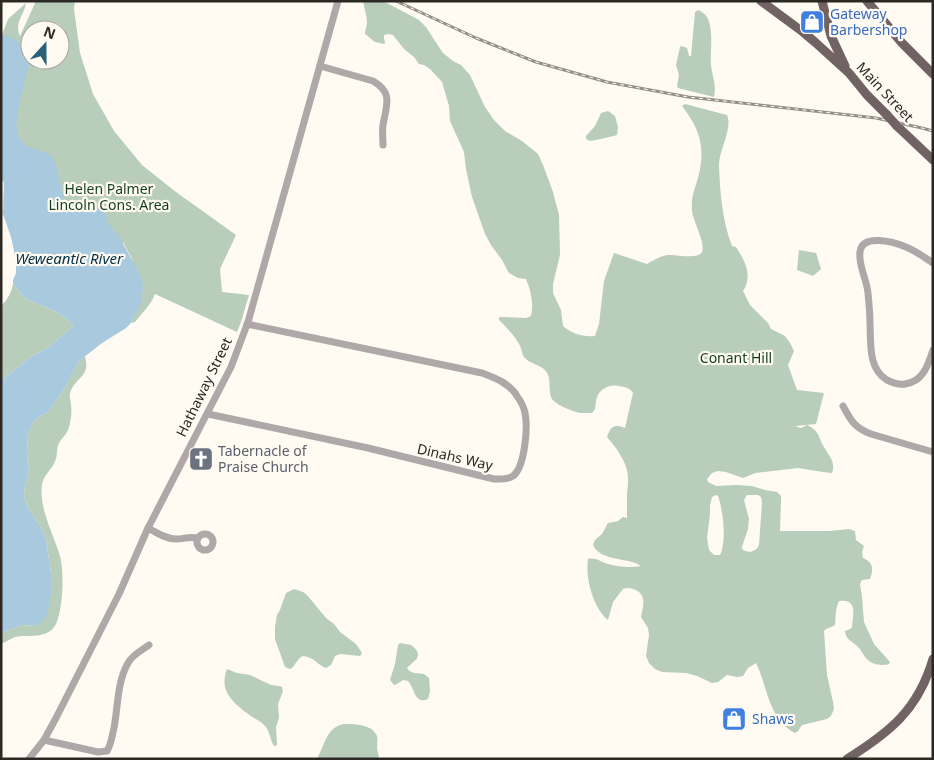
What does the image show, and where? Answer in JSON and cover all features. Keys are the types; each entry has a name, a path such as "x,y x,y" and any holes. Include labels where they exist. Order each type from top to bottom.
{"main road":[{"name":"Main Street","path":"761,1 808,36 849,73 867,95 933,160"},
{"path":"822,1 832,39 849,73"},
{"path":"867,1 902,43 933,74"},
{"path":"808,36 818,39 832,39"},
{"path":"816,43 824,46 832,39"},
{"path":"847,759 884,734 902,717 923,686 933,659"}],"street":[{"name":"Hathaway Street","path":"30,759 44,740 56,718 119,594 148,528 231,367 247,324 338,1"},
{"path":"320,66 373,81 383,89 387,101 383,124 383,145"},
{"path":"933,263 912,250 893,243 880,241 868,241 863,244 859,255 867,287 872,359 877,371 896,384 909,383 924,372 933,350"},
{"name":"Dinahs Way","path":"208,414 368,448 494,479 511,478 517,471 522,458 526,435 525,412 516,395 498,379 482,373 247,324"},
{"path":"843,406 855,426 862,430 933,452"},
{"path":"148,528 169,538 197,538"},
{"path":"44,740 98,752 107,751 110,747 119,690 128,662 149,645"}],"green space":[{"name":"Helen Palmer Lincoln Cons. Area","path":"36,1 75,1 74,9 80,53 93,94 114,131 142,165 236,235 220,269 222,292 249,295 237,332 155,294 146,309 135,322 131,323 137,313 143,288 137,286 132,259 123,242 111,256 15,141 2,35 8,19 26,3 18,31 20,36 20,70 70,70 70,20 27,20"},
{"name":"Conant Hill","path":"363,1 383,1 419,20 426,27 443,53 461,65 470,75 485,107 494,120 505,131 522,141 538,154 553,192 559,215 560,255 553,284 553,293 561,310 563,326 578,334 595,336 599,324 604,281 614,253 647,264 665,256 696,256 702,252 701,238 692,211 693,194 700,167 700,139 693,123 682,106 685,104 727,115 727,133 719,165 721,196 726,226 732,246 736,247 747,269 747,280 743,291 750,305 768,323 771,329 785,336 790,343 794,351 788,365 797,390 824,393 816,424 796,426 801,428 807,425 817,432 831,459 833,469 832,473 798,468 755,473 743,478 718,471 712,473 707,479 708,482 716,486 752,486 777,492 781,496 780,531 849,529 855,531 856,540 864,546 863,558 871,564 872,572 870,579 862,580 860,584 864,622 874,644 890,662 884,665 872,663 848,638 845,631 852,627 853,608 849,602 839,601 835,625 824,631 827,675 834,709 831,716 827,719 802,725 795,733 786,727 774,711 756,663 748,668 743,676 727,675 718,682 712,683 686,673 662,672 655,669 649,663 646,656 648,628 641,617 643,598 636,590 630,588 623,589 613,602 608,620 598,608 589,583 588,559 596,559 620,566 641,566 630,561 602,554 593,545 608,523 618,521 623,517 627,518 628,478 626,468 618,451 607,437 613,427 625,428 633,393 623,387 607,387 598,394 595,409 592,413 573,411 553,400 545,370 525,358 517,341 499,320 499,317 526,318 531,316 531,293 526,279 518,278 509,273 485,234 472,197 464,152 450,121 449,106 442,82 430,69 419,64 393,35 384,35 384,44 375,42 365,34 367,17","holes":["716,495 720,502 724,526 720,555 714,555 709,550 707,538 710,505 712,497","747,495 758,495 761,497 762,503 759,545 754,551 749,552 742,549 749,519 744,500"]},
{"path":"698,10 707,17 709,22 711,65 715,89 714,97 678,88 677,86 679,75 676,65 680,47 687,48 689,56 691,56 695,12"},
{"path":"608,111 615,116 618,127 617,135 590,141 586,139 601,113"},
{"path":"799,250 816,253 821,269 813,276 797,270"},
{"path":"13,284 26,299 59,313 70,321 73,326 49,347 29,358 1,381 1,306 9,296"},
{"path":"83,357 85,357 86,369 70,393 71,413 68,430 59,443 56,459 44,477 42,484 42,502 61,560 63,579 62,599 56,624 52,629 43,634 15,637 1,644 1,633 22,625 36,626 51,592 51,573 46,539 25,501 24,495 29,472 27,456 28,433 34,421 48,412"},
{"path":"294,589 307,595 340,632 356,644 362,653 360,656 340,654 335,656 331,665 326,668 303,656 290,669 285,667 275,639 275,627 277,615 286,593"},
{"path":"400,643 411,645 417,652 417,658 407,668 412,672 424,674 429,678 430,691 428,699 420,700 408,681 403,680 394,685 390,680"},
{"path":"227,669 250,675 271,685 282,687 283,691 278,704 279,718 276,727 276,746 274,746 268,730 263,724 239,707 226,691 225,677"},
{"path":"344,724 367,727 375,732 379,759 317,759 327,737 333,729"}],"water":[{"name":"Weweantic River","path":"1,35 17,41 20,45 20,70 28,70 18,109 16,126 21,141 27,146 49,154 52,158 66,201 90,209 100,209 106,214 108,223 119,236 142,279 143,288 141,302 131,323 79,361 63,391 48,412 34,421 28,433 27,456 29,472 25,485 25,501 46,539 51,573 51,592 47,615 43,621 36,626 22,625 1,633 1,381 29,358 49,347 73,326 70,321 59,313 26,299 13,284 16,273 16,260 3,214 4,183 1,178"}],"railway":[{"path":"396,1 476,38 536,62 607,82 688,97 876,118 933,131"}],"place":[{"name":"Gateway Barbershop","path":"812,22"},
{"name":"Tabernacle of Praise Church","path":"201,459"},
{"name":"Shaws","path":"734,719"}]}
